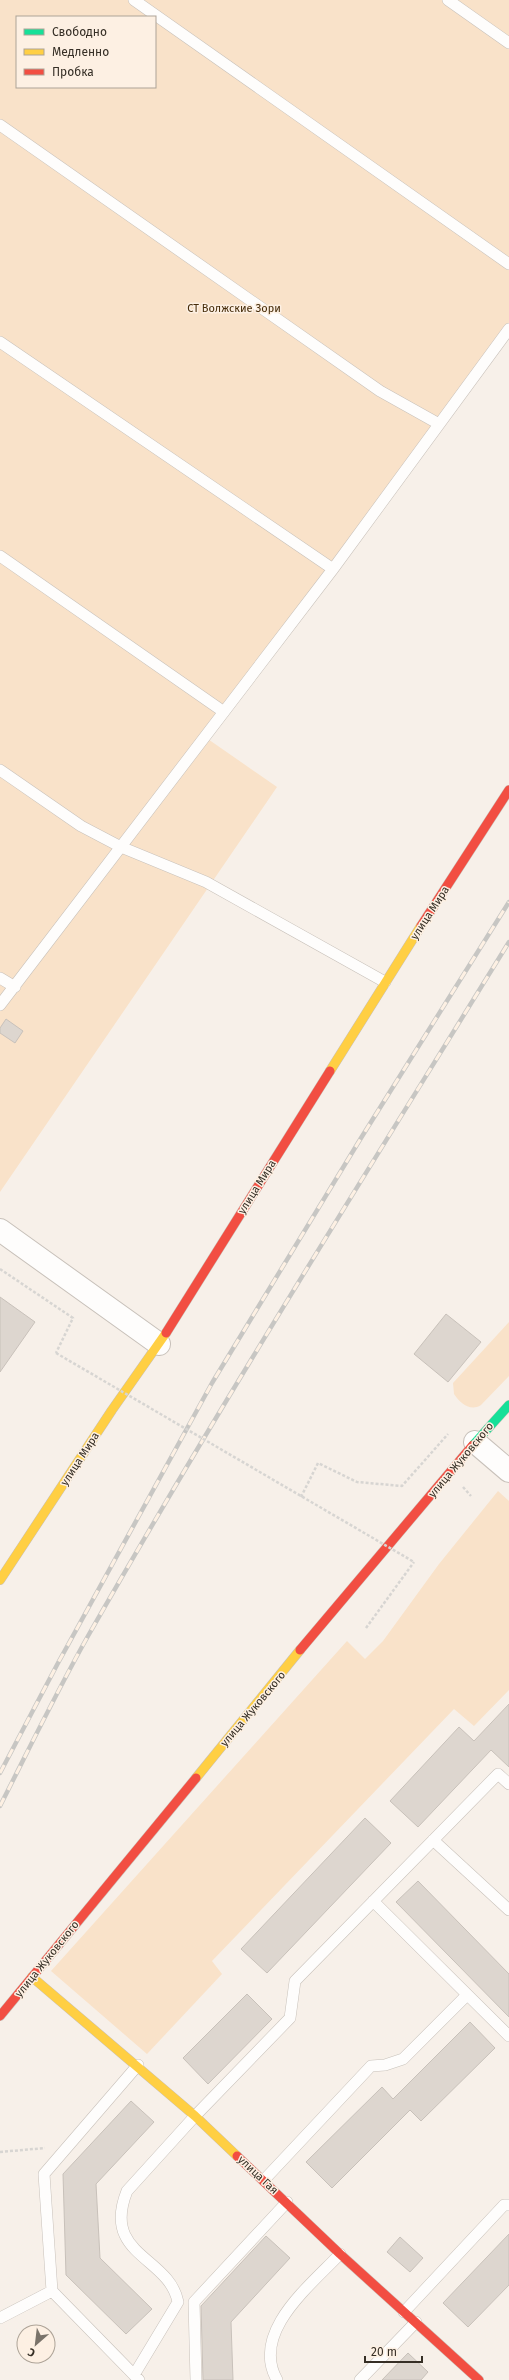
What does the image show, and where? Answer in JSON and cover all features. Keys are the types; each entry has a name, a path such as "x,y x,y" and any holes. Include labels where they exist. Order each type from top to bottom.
{"main road":[{"name":"улица Мира","path":"0,1580 112,1410 159,1344 385,982 509,790"},
{"name":"улица Жуковского","path":"0,2016 474,1442 509,1405"},
{"name":"улица Гая","path":"32,1977 138,2065 195,2116 264,2180 340,2254 479,2380"}],"street":[{"path":"0,1230 159,1344"},
{"path":"474,1442 509,1471"}],"lane":[{"path":"134,0 509,264"},
{"path":"448,0 509,43"},
{"path":"0,125 380,391 439,424"},
{"path":"0,1005 333,569 509,329"},
{"path":"0,342 333,569"},
{"path":"0,556 224,712"},
{"path":"0,770 81,826 121,847 206,882 385,982"},
{"path":"0,978 15,987"},
{"path":"138,2065 44,2174 52,2291 137,2378 178,2302 172,2286 127,2240 121,2224 121,2206 127,2191 195,2116 290,2018 295,1981 498,1774 509,1784"},
{"path":"433,1840 509,1910"},
{"path":"373,1901 509,2036"},
{"path":"264,2180 371,2066 385,2065 403,2060 467,1995"},
{"path":"196,2380 194,2302 287,2202"},
{"path":"404,2312 504,2205 509,2206"},
{"path":"277,2380 270,2368 270,2356 276,2329 289,2308 340,2254"},
{"path":"0,2318 52,2291"},
{"path":"360,2380 416,2322"}],"path":[{"path":"0,1269 74,1318 56,1353 414,1562 366,1628"},
{"path":"301,1497 318,1463 352,1481 402,1486 448,1434"},
{"path":"0,2152 67,2146"}],"green space":[{"name":"СТ Волжские Зори","path":"0,0 509,0 509,329 205,737 277,787 0,1192"},
{"path":"509,1322 509,1376 481,1405 473,1408 466,1406 454,1394 453,1383"},
{"path":"498,1491 509,1501 509,1690 474,1726 454,1709 212,1961 222,1974 147,2054 51,1971 347,1641 365,1659 383,1641 439,1564"}],"building":[{"path":"6,1019 23,1031 15,1043 0,1033 0,1028"},
{"path":"0,1297 35,1322 0,1372"},
{"path":"446,1314 481,1342 448,1382 414,1354"},
{"path":"509,1704 509,1767 491,1750 418,1827 390,1801 459,1727 474,1741"},
{"path":"365,1818 391,1843 267,1973 241,1949"},
{"path":"418,1881 509,1974 509,2017 396,1902"},
{"path":"247,1994 272,2019 208,2084 183,2058"},
{"path":"470,2022 495,2048 421,2121 410,2110 332,2188 306,2162 382,2087 393,2099"},
{"path":"131,2101 154,2122 96,2184 100,2258 152,2309 126,2334 66,2275 63,2174"},
{"path":"509,2234 509,2285 468,2327 443,2303"},
{"path":"266,2236 290,2258 231,2322 233,2380 203,2380 201,2306"},
{"path":"400,2237 423,2258 410,2272 387,2252"},
{"path":"408,2353 428,2372 421,2380 382,2380"}],"railway":[{"path":"0,1773 58,1663 212,1383 361,1138 509,902"},
{"path":"0,1806 43,1720 88,1636 190,1461 509,942"}],"traffic: fast":[{"path":"473,1445 509,1405"}],"traffic: slow":[{"path":"330,1071 421,926"},
{"path":"0,1580 112,1410 166,1333"},
{"path":"196,1778 300,1650"},
{"path":"32,1977 195,2116 237,2156"}],"traffic: jam":[{"path":"421,926 509,790"},
{"path":"166,1333 330,1071"},
{"path":"300,1650 473,1445"},
{"path":"0,2016 196,1778"},
{"path":"237,2156 340,2254 479,2380"}]}
